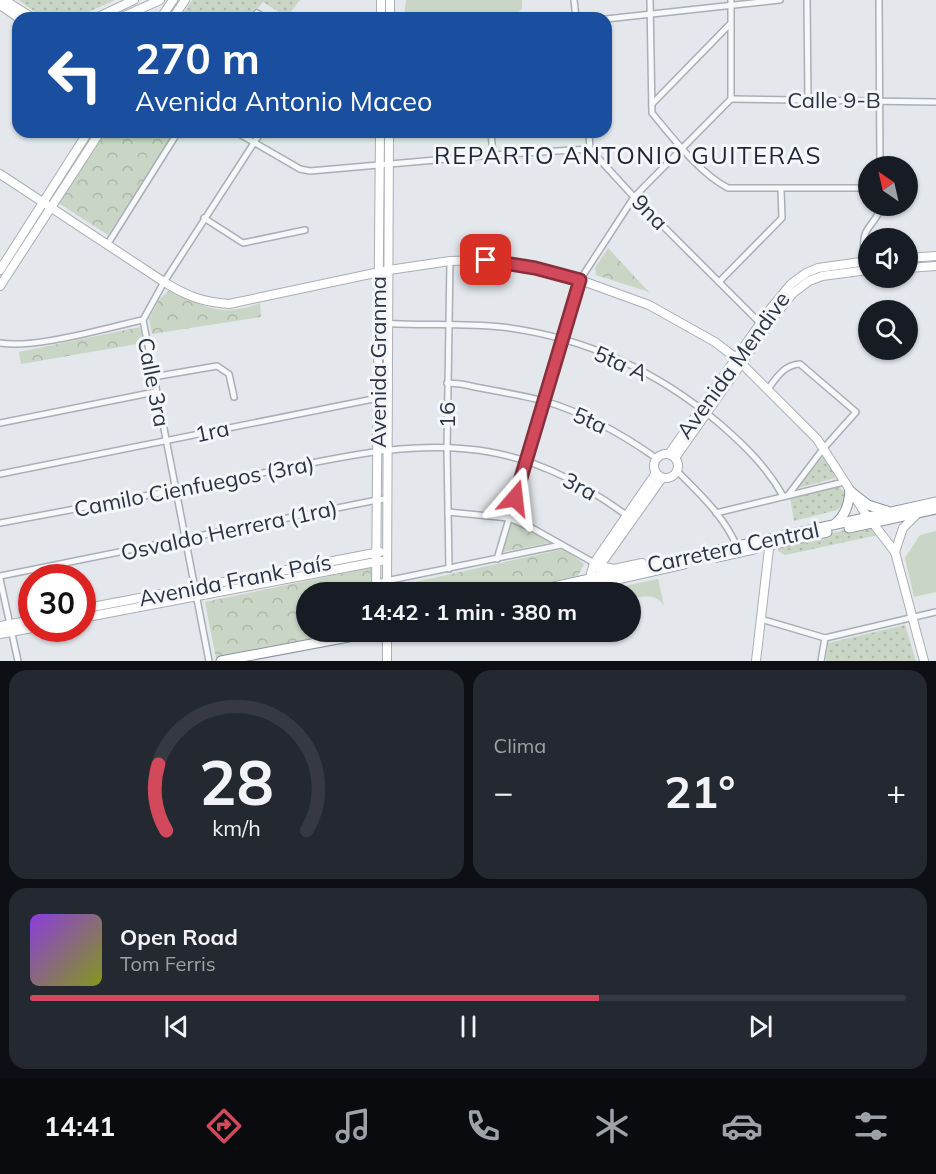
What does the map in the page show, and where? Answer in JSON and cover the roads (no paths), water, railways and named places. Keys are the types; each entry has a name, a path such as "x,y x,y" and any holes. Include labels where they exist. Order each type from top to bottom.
{"highway":[{"path":"833,525 841,519 846,510 850,491 868,506 896,511"},
{"name":"Carretera Central","path":"587,582 870,520 896,511 936,502"},
{"name":"Carretera Central","path":"770,542 833,525 917,514 936,509"},
{"name":"Carretera Central","path":"590,582 670,561 738,549"},
{"path":"221,661 323,642"}],"main road":[{"path":"4,0 23,12"},
{"path":"109,12 134,0"},
{"path":"133,12 160,0"},
{"path":"0,270 84,138"},
{"path":"0,286 96,138"},
{"name":"Avenida Granma","path":"376,582 380,138"},
{"name":"Avenida Granma","path":"387,581 389,138"},
{"path":"0,174 164,282 202,301 229,304 388,270 450,261 486,260 535,268 580,280 649,305 715,342 739,361 809,430 870,520 895,552 924,661"},
{"path":"918,257 936,256"},
{"name":"Avenida Mendive","path":"672,456 791,284 806,273 824,267 858,262"},
{"path":"918,267 936,266"},
{"name":"Avenida Mendive","path":"763,326 793,293 809,281 822,276 858,271"},
{"name":"Avenida Mendive","path":"664,454 672,456 678,463 677,471 672,476 659,475 654,466 656,458 664,454"},
{"path":"593,581 597,565 659,475"},
{"path":"895,552 903,528 917,514"},
{"path":"756,661 770,542"},
{"name":"Avenida Frank País","path":"96,606 194,586 387,556"},
{"name":"Avenida Frank País","path":"96,615 196,597 376,557"},
{"path":"597,565 614,568 651,561 670,561"},
{"path":"0,634 18,625"},
{"path":"0,626 18,628"},
{"path":"380,642 387,657"}],"street":[{"path":"650,0 652,113 681,148 718,183 728,188 781,190 858,188"},
{"path":"612,18 731,3 780,0"},
{"path":"807,0 808,100"},
{"path":"879,0 880,156"},
{"path":"497,559 580,280 634,197 731,99 731,3"},
{"path":"652,104 731,24"},
{"name":"Calle 9-B","path":"731,99 880,99 936,102"},
{"path":"107,244 174,138"},
{"path":"247,138 300,169 310,171 590,149 589,138"},
{"name":"Calle 3ra","path":"209,661 155,392 143,320 164,282 257,138"},
{"path":"492,138 493,155"},
{"name":"9na","path":"590,149 634,197 763,326"},
{"path":"719,282 782,218 781,190"},
{"path":"204,219 243,243 305,230"},
{"name":"16","path":"449,569 447,384 450,261"},
{"path":"0,343 12,345 48,340 143,320"},
{"name":"5ta A","path":"378,323 503,327 562,339 634,366 662,381 704,411 749,451 786,495"},
{"path":"768,389 785,368 791,364 800,364 856,412 786,495"},
{"path":"153,378 217,366 229,374 234,398"},
{"name":"5ta","path":"447,384 461,384 543,401 576,412 609,428 656,458"},
{"path":"0,423 155,392"},
{"name":"1ra","path":"0,474 388,396"},
{"name":"3ra","path":"388,450 447,449 490,452 526,460 572,479 601,495 630,517"},
{"name":"Camilo Cienfuegos (3ra)","path":"0,523 388,450"},
{"path":"677,471 716,513 731,533 738,549"},
{"path":"716,513 844,482"},
{"name":"Osvaldo Herrera (1ra)","path":"0,578 377,500 387,500"},
{"path":"448,512 509,518 532,528 597,565"},
{"path":"382,582 561,545"},
{"path":"0,578 18,661"},
{"path":"761,619 825,639 936,612"},
{"path":"821,661 825,639"}],"district":[{"name":"REPARTO ANTONIO GUITERAS","path":"628,156"}]}
